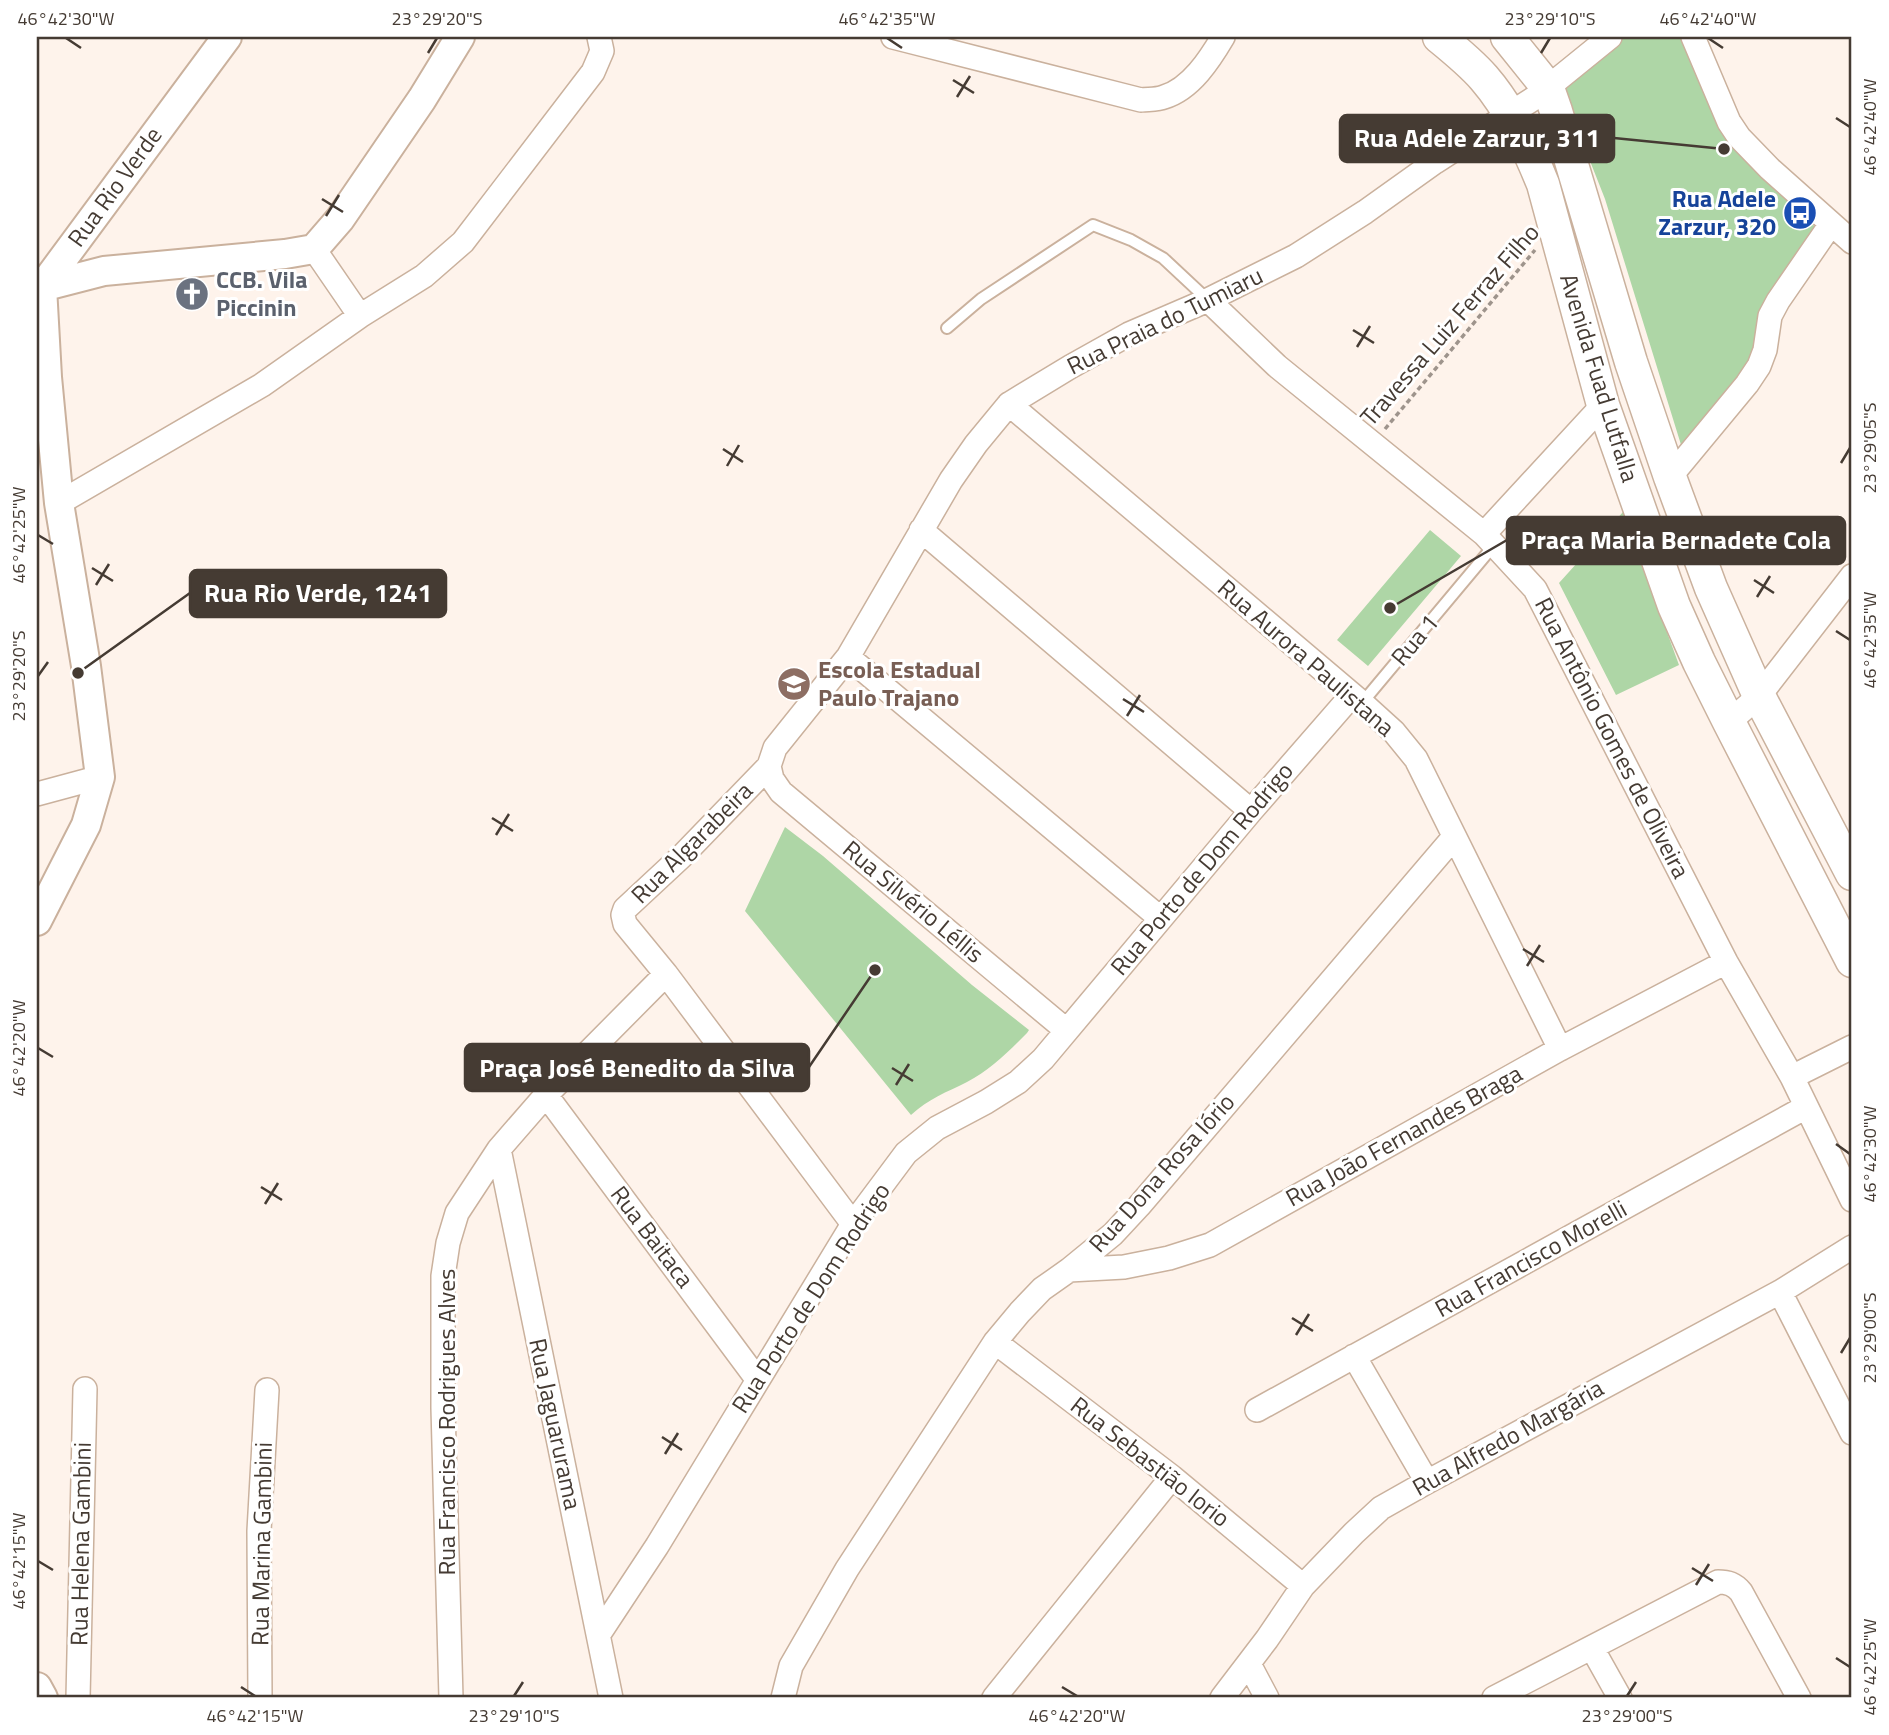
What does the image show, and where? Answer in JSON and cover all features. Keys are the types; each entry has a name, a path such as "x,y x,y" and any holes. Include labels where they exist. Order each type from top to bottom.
{"main road":[{"name":"Avenida Fuad Lutfalla","path":"1440,37 1484,78 1509,114 1539,172 1603,405 1674,606 1729,722 1852,961"},
{"name":"Avenida Fuad Lutfalla","path":"1507,37 1548,88 1631,362 1711,588 1759,696 1845,835 1852,873"}],"street":[{"name":"Rua Rio Verde","path":"39,288 227,37"},
{"path":"37,921 86,825 100,777 86,666 59,503 39,288 104,271 314,249 340,219 422,99 460,37"},
{"path":"59,503 262,385 360,316 424,276 463,242 593,72 602,51 599,37"},
{"path":"892,37 1141,100 1165,97 1187,84 1211,57 1223,37"},
{"name":"Rua Praia do Tumiaru","path":"769,766 775,748 848,657 921,530 964,462 1009,404 1129,334 1208,300 1296,256 1366,212 1435,162 1548,88 1609,37"},
{"path":"1693,37 1729,122 1739,137 1770,169 1852,242"},
{"path":"1670,477 1759,366 1765,350 1770,316 1831,224"},
{"path":"314,249 360,316"},
{"name":"Rua Antônio Gomes de Oliveira","path":"1208,300 1277,366 1489,539 1535,589 1726,962 1792,1077 1852,1200"},
{"name":"Rua Aurora Paulistana","path":"1009,404 1394,733 1416,759 1560,1049"},
{"path":"1489,539 1603,405"},
{"path":"921,530 1251,811"},
{"path":"1729,722 1759,696 1852,576"},
{"path":"848,657 1160,918"},
{"name":"Rua Porto de Dom Rodrigo","path":"598,1634 657,1545 853,1224 906,1153 937,1128 1018,1082 1043,1059 1251,811 1357,699"},
{"name":"Rua Algarabeira","path":"769,766 682,856 625,909 623,915 625,924 666,974 853,1224"},
{"name":"Rua Silvério Léllis","path":"769,766 772,779 781,792 1066,1030"},
{"path":"37,794 100,777"},
{"name":"Rua Dona Rosa Iório","path":"783,1698 791,1666 820,1614 995,1342 1042,1289 1112,1234 1139,1206 1454,837"},
{"name":"Rua João Fernandes Braga","path":"1069,1270 1124,1267 1169,1258 1210,1245 1560,1049 1726,962"},
{"name":"Rua Francisco Rodrigues Alves","path":"451,1698 443,1408 443,1276 447,1243 457,1213 499,1149 546,1096 666,974"},
{"path":"1792,1077 1852,1047"},
{"name":"Rua Baitaca","path":"546,1096 757,1379"},
{"name":"Rua Francisco Morelli","path":"1256,1410 1806,1107"},
{"name":"Rua Jaguarurama","path":"499,1149 611,1698"},
{"name":"Rua Alfredo Margária","path":"1222,1698 1303,1586 1381,1508 1780,1292 1852,1247"},
{"path":"1780,1292 1852,1433"},
{"name":"Rua Sebastião Iorio","path":"995,1342 1172,1477 1303,1586"},
{"path":"1354,1356 1427,1482"},
{"name":"Rua Helena Gambini","path":"78,1698 85,1389"},
{"name":"Rua Marina Gambini","path":"260,1698 258,1531 267,1390"},
{"path":"994,1698 1172,1477"},
{"path":"1494,1698 1718,1582 1735,1585 1741,1592 1799,1698"},
{"path":"1592,1648 1620,1698"},
{"path":"1249,1664 1266,1698"},
{"path":"37,1687 43,1698"}],"lane":[{"path":"947,328 981,299 1093,225 1131,240 1163,258 1208,300"},
{"name":"Rua 1","path":"1357,699 1489,539"}],"path":[{"name":"Travessa Luiz Ferraz Filho","path":"1372,444 1555,230"}],"green space":[{"path":"1617,37 1686,37 1733,135 1817,229 1759,320 1750,363 1682,448 1605,199 1560,85"},
{"path":"1623,512 1679,665 1616,695 1559,583"},
{"path":"1430,530 1461,556 1368,666 1337,640"},
{"path":"785,827 1029,1030 1027,1033 984,1072 931,1100 911,1115 745,911"}],"place":[{"name":"Rua Adele Zarzur, 311","path":"1724,149"},
{"name":"Rua Adele Zarzur, 320","path":"1800,213"},
{"name":"CCB. Vila Piccinin","path":"192,294"},
{"name":"Praça Maria Bernadete Cola","path":"1390,608"},
{"name":"Rua Rio Verde, 1241","path":"78,673"},
{"name":"Escola Estadual Paulo Trajano","path":"794,684"},
{"name":"Praça José Benedito da Silva","path":"875,970"}]}
